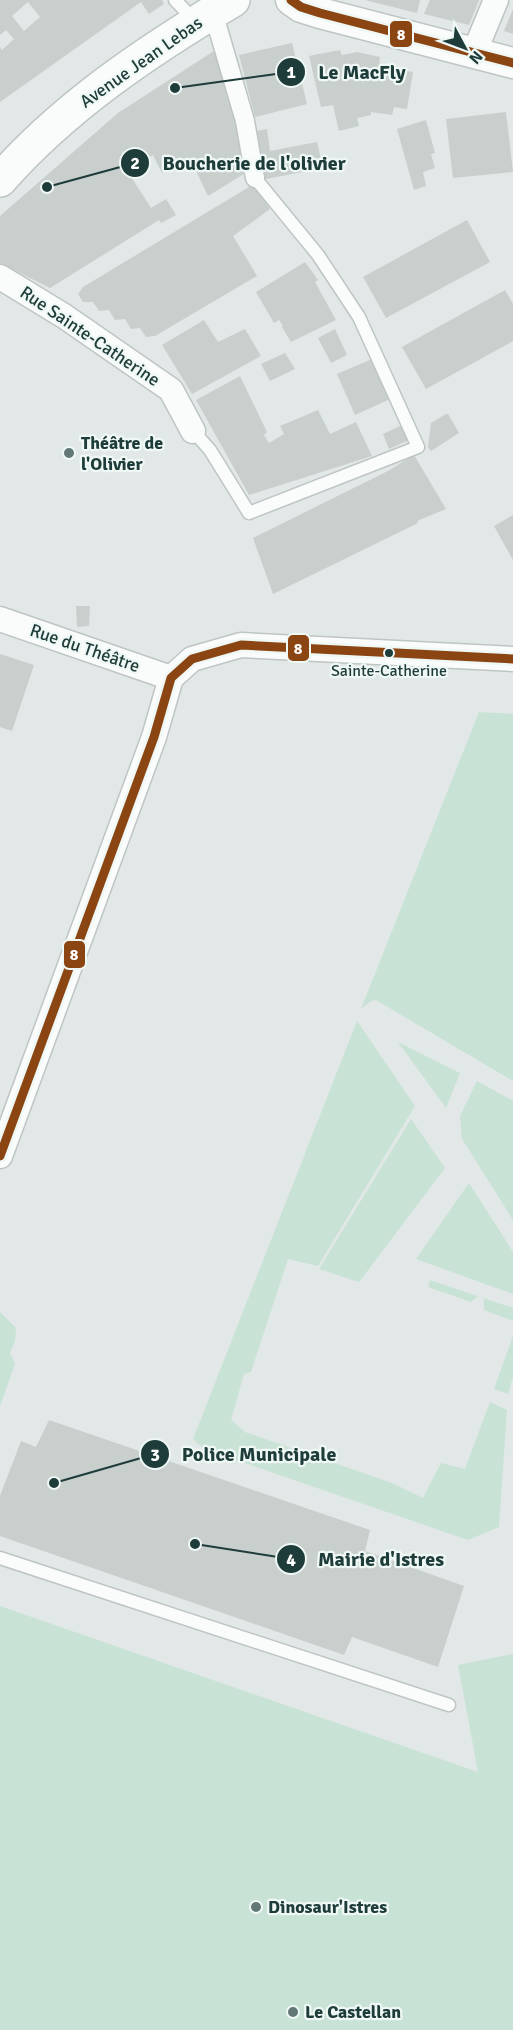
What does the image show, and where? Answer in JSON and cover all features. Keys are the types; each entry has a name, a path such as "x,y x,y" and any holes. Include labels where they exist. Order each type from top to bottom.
{"main road":[{"name":"Avenue Jean Lebas","path":"0,180 24,152 102,85 204,9"}],"street":[{"path":"291,0 310,10 513,63"},
{"path":"474,53 496,0"},
{"path":"204,9 245,121 255,178"},
{"name":"Rue Sainte-Catherine","path":"0,277 64,316 171,390 193,431"},
{"name":"Rue du Théâtre","path":"0,619 171,678"},
{"path":"0,1156 154,738 171,678 192,659 241,645 513,659"}],"lane":[{"path":"193,431 210,450 249,513 418,447 359,317 318,255 255,178"},
{"path":"0,1558 449,1706"}],"green space":[{"path":"479,712 513,714 513,1081 376,1000 361,1009"},
{"path":"357,1021 415,1106 318,1266 288,1259 251,1372 244,1374 231,1420 245,1432 392,1483 423,1498 441,1463 465,1469 490,1402 507,1410 499,1527 468,1540 213,1452 203,1448 193,1439"},
{"path":"398,1042 460,1073 446,1108"},
{"path":"477,1081 513,1101 513,1220 462,1139 460,1116"},
{"path":"411,1119 445,1168 359,1282 319,1269"},
{"path":"469,1183 513,1252 513,1294 416,1259"},
{"path":"430,1280 478,1296 471,1302 428,1287"},
{"path":"479,1297 513,1308 513,1321 484,1310 484,1299"},
{"path":"0,1312 16,1328 15,1341 10,1353 15,1364 0,1406"},
{"path":"513,1336 513,1377 508,1394 494,1389"},
{"name":"Dinosaur'Istres","path":"0,1606 478,1772 458,1665 513,1654 513,2030 0,2030"}],"building":[{"path":"0,0 162,0 164,4 149,14 141,2 0,102 0,47 2,50 14,39 6,30 0,35","holes":["28,2 40,17 24,31 12,16"]},
{"path":"365,0 420,0 417,13"},
{"path":"430,0 479,0 469,25 424,14"},
{"path":"513,9 513,34 504,31"},
{"path":"292,43 307,104 255,117 239,55"},
{"path":"217,49 240,110 247,172 208,196 190,158 162,173 153,155 126,169 151,208 166,199 176,215 161,223 159,220 50,288 0,263 0,216 118,113"},
{"path":"340,50 342,55 357,52 380,57 379,66 413,72 407,109 394,107 392,115 371,112 371,115 357,118 359,126 339,131 333,105 321,107 309,56"},
{"path":"506,112 513,172 453,178 446,119"},
{"path":"426,120 435,153 431,154 435,168 423,172 426,186 414,190 397,129"},
{"path":"267,129 270,151 317,142 323,168 261,180 252,132"},
{"path":"254,184 270,209 233,236 257,276 155,336 146,337 140,328 131,329 125,319 115,320 109,310 99,311 93,302 83,302 78,294 83,287"},
{"path":"467,220 490,262 386,318 363,277"},
{"path":"305,262 318,280 315,282 336,320 291,342 279,320 274,323 256,292"},
{"path":"505,290 513,304 513,341 426,389 402,347"},
{"path":"204,320 218,342 245,329 261,356 192,394 162,345"},
{"path":"335,329 347,355 331,363 318,338"},
{"path":"285,353 295,369 270,381 261,364"},
{"path":"372,359 390,399 355,415 337,374"},
{"path":"240,376 267,432 264,435 269,443 284,434 280,426 318,410 330,434 356,422 372,456 249,495 196,400"},
{"path":"446,414 459,433 431,451 428,447 431,423"},
{"path":"402,425 409,440 389,449 383,434"},
{"path":"414,455 446,509 417,521 418,523 273,594 253,538 388,471"},
{"path":"513,515 513,560 494,526"},
{"path":"76,606 90,606 89,626 77,627"},
{"path":"0,654 34,665 12,731 0,727"},
{"path":"49,1420 370,1530 365,1551 464,1586 438,1667 352,1637 344,1655 0,1536 0,1496 21,1441 36,1447"}],"transit line":[{"name":"8","path":"291,0 301,7 320,13 513,63"},
{"name":"8","path":"0,1156 154,737 171,678 192,659 241,645 513,659"}],"place":[{"name":"Le MacFly","path":"175,88"},
{"name":"Boucherie de l'olivier","path":"47,187"},
{"name":"Théâtre de l'Olivier","path":"69,453"},
{"name":"Sainte-Catherine","path":"389,653"},
{"name":"Police Municipale","path":"54,1483"},
{"name":"Mairie d'Istres","path":"195,1544"},
{"name":"Dinosaur'Istres","path":"256,1907"},
{"name":"Le Castellan","path":"293,2012"}]}
